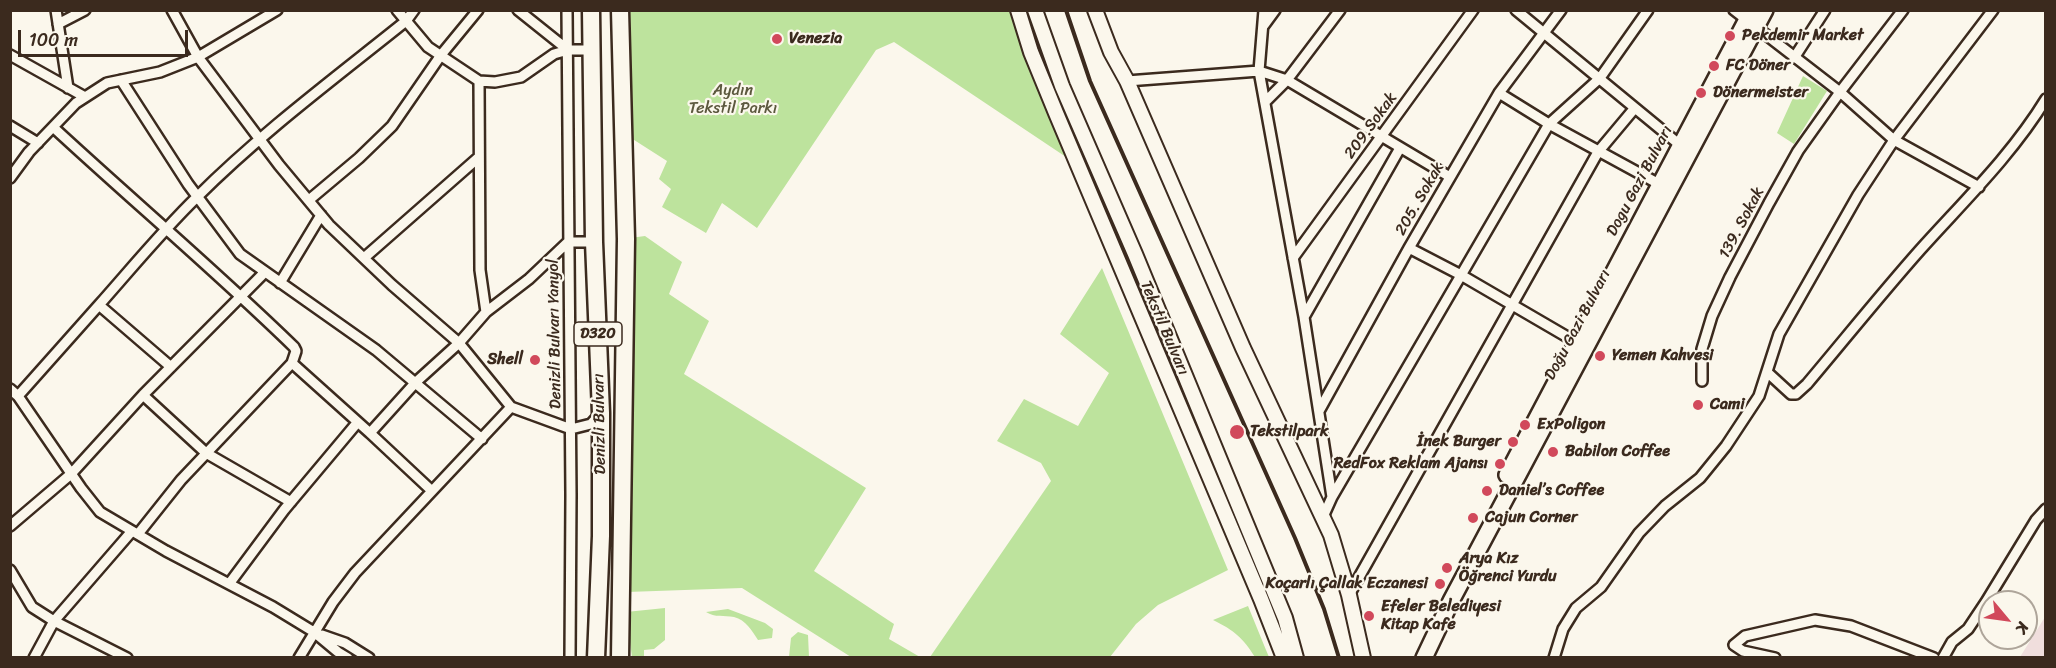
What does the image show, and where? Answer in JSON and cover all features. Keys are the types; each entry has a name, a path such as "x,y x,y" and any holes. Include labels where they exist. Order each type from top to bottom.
{"highway":[{"name":"Denizli Bulvarı","path":"591,10 594,242 601,413 601,536 596,657"},
{"name":"Denizli Bulvarı","path":"620,10 626,239 620,657"}],"main road":[{"name":"Tekstil Bulvarı","path":"1018,10 1031,52 1056,113 1284,657"},
{"name":"Tekstil Bulvarı","path":"1035,10 1062,86 1135,254 1285,618 1296,657"},
{"path":"1095,10 1111,52 1127,81 1243,348 1332,535 1364,657"},
{"name":"Doğu Gazi Bulvarı","path":"1424,657 1747,17 1765,10"},
{"name":"Dogu Gazi Bulvarı","path":"1664,182 1680,145 1747,17"},
{"path":"1412,657 1581,345"}],"street":[{"path":"56,10 68,88"},
{"path":"58,24 86,10"},
{"path":"172,10 198,57 321,215 364,258 459,344 511,407 571,429 591,424 601,413"},
{"path":"10,177 75,103 107,83 160,72 198,57 277,10"},
{"path":"397,10 428,47 479,81 495,82 521,77 554,54 568,50 591,50"},
{"path":"348,657 338,652 314,632 273,607 100,512 14,392 99,305 197,196 260,139 405,21 414,10"},
{"path":"309,200 359,158 392,126 441,55 478,10"},
{"path":"518,10 568,50"},
{"name":"Denizli Bulvarı Yanyol","path":"567,10 571,429 570,657"},
{"path":"1264,10 1259,70 1304,317 1332,497"},
{"path":"1263,27 1275,10"},
{"path":"1265,102 1287,80 1340,10"},
{"name":"209.Sokak","path":"1293,258 1473,10"},
{"path":"1516,10 1680,145"},
{"name":"205. Sokak","path":"1319,411 1409,248 1499,93 1561,10"},
{"path":"1323,517 1332,497 1549,124 1600,78 1648,10"},
{"path":"1794,58 1825,10"},
{"name":"139. Sokak","path":"1702,381 1702,349 1721,294 1798,151 1903,10"},
{"path":"1554,657 1563,629 1576,608 1600,587 1639,533 1665,506 1700,478 1726,446 1759,396 1779,334 1858,195 1894,140 1993,10"},
{"path":"1747,17 1794,58 1840,92 1894,140 1979,187"},
{"path":"10,55 85,97"},
{"path":"1127,81 1259,70 1287,80 1450,177"},
{"path":"120,80 197,196 240,254 376,350 482,439"},
{"path":"479,81 480,270 486,312"},
{"path":"1499,93 1598,152 1664,182"},
{"path":"1767,372 1791,394 1796,394 1808,384 1919,251 1979,187 2030,124 2046,99"},
{"path":"1349,595 1598,152 1634,109"},
{"path":"10,126 38,143"},
{"path":"34,657 54,621 181,480 292,363 296,351 242,296 53,127"},
{"path":"1304,317 1400,148"},
{"path":"364,258 478,157"},
{"path":"280,283 321,215"},
{"path":"370,433 416,382 459,344 486,312 529,279 568,242 594,242"},
{"path":"1409,248 1461,275 1581,345"},
{"path":"10,526 71,474 143,394 264,272"},
{"path":"99,305 171,367"},
{"path":"292,363 432,491"},
{"path":"143,394 206,453 291,502"},
{"path":"299,657 355,573 511,407"},
{"path":"229,584 291,502 357,423"},
{"path":"1943,657 1952,642 1968,629 2036,520 2046,508"},
{"path":"10,570 32,607 54,621 127,657"},
{"path":"1776,657 1743,651 1734,645 1745,636 1815,620 1851,626 1934,657"},
{"path":"314,632 345,643 369,657"}],"shaded area":[{"path":"2045,617 2045,657 2020,657 2024,650 2038,650 2038,628"}],"green space":[{"name":"Aydın Tekstil Parkı","path":"630,11 1013,11 1066,157 894,42 876,50 757,228 722,203 706,233 662,207 671,189 659,179 667,161 631,138"},
{"path":"1803,76 1827,91 1794,144 1777,133"},
{"path":"645,236 682,262 669,294 709,321 684,374 866,488 814,571 894,624 889,639 920,657 851,657 742,588 627,592 630,238"},
{"path":"1102,268 1228,570 1158,605 1136,624 1110,657 930,657 1051,481 1041,463 997,441 1024,399 1078,426 1109,373 1060,334"},
{"path":"1248,606 1269,657 1255,657 1237,635 1213,620"},
{"path":"665,608 665,640 654,649 644,650 644,657 632,657 626,612"},
{"path":"728,609 765,623 773,629 772,638 758,640 748,626 738,618 706,612"},
{"path":"798,632 808,635 809,657 789,657 791,638"}],"railway":[{"path":"1066,10 1090,81 1295,538 1324,609 1339,658"}],"place":[{"name":"Pekdemir Market","path":"1730,36"},
{"name":"Venezia","path":"777,39"},
{"name":"FC Döner","path":"1714,66"},
{"name":"Dönermeister","path":"1701,93"},
{"name":"Yemen Kahvesi","path":"1600,356"},
{"name":"Shell","path":"535,360"},
{"name":"Cami","path":"1698,405"},
{"name":"ExPoligon","path":"1525,425"},
{"name":"Tekstilpark","path":"1237,432"},
{"name":"İnek Burger","path":"1513,442"},
{"name":"Babilon Coffee","path":"1553,452"},
{"name":"RedFox Reklam Ajansı","path":"1500,464"},
{"name":"Daniel’s Coffee","path":"1487,491"},
{"name":"Cajun Corner","path":"1473,518"},
{"name":"Arya Kız Öğrenci Yurdu","path":"1447,568"},
{"name":"Koçarlı Çallak Eczanesi","path":"1440,584"},
{"name":"Efeler Belediyesi Kitap Kafe","path":"1369,616"}]}
